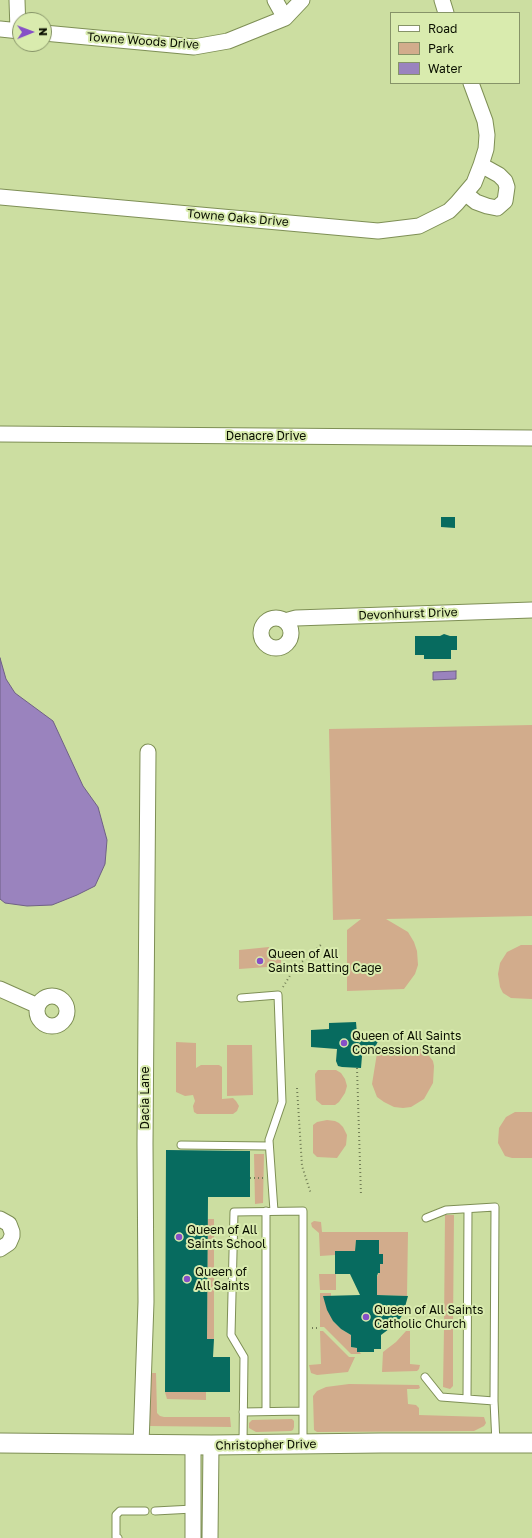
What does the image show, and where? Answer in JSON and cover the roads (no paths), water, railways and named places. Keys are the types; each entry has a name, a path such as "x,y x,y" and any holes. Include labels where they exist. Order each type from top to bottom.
{"street":[{"path":"17,0 18,12"},
{"path":"276,0 285,18"},
{"name":"Towne Woods Drive","path":"52,34 194,47 228,41 285,18 302,0"},
{"path":"442,0 446,12"},
{"path":"0,29 12,30"},
{"name":"Towne Oaks Drive","path":"0,197 378,231 419,226 449,210 466,194 474,183 481,165 486,149 487,135 485,121 471,84"},
{"path":"466,194 476,202 497,208 505,201 507,187 505,181 499,175 481,165"},
{"name":"Denacre Drive","path":"0,434 532,438"},
{"name":"Devonhurst Drive","path":"285,621 296,618 532,610"},
{"name":"Dacia Lane","path":"141,1444 146,1302 145,1143 148,752"},
{"path":"0,989 38,1006"},
{"path":"0,1219 9,1224 12,1236 9,1243 0,1248"},
{"name":"Christopher Drive","path":"0,1443 202,1445 532,1443"},
{"path":"202,1445 210,1509 210,1538"},
{"path":"193,1538 193,1509 202,1445"},
{"path":"193,1509 210,1509"}],"lane":[{"path":"241,998 278,996 282,1102 269,1140 270,1211 266,1411"},
{"path":"181,1145 269,1146"},
{"path":"426,1218 446,1210 495,1207 494,1402 496,1443"},
{"path":"467,1399 468,1209"},
{"path":"244,1445 244,1358 231,1336 234,1212 270,1211 303,1211 303,1444"},
{"path":"425,1377 441,1397 494,1402"},
{"path":"243,1412 303,1411"},
{"path":"155,1511 193,1509"},
{"path":"118,1538 116,1537 116,1515 120,1511 145,1511"}],"water":[{"path":"0,658 6,679 15,693 53,721 83,786 98,807 107,840 105,864 95,886 52,905 27,906 5,903 0,899"},
{"path":"456,671 456,679 433,680 433,672"}],"place":[{"name":"Queen of All Saints Batting Cage","path":"260,961"},
{"name":"Queen of All Saints Concession Stand","path":"344,1043"},
{"name":"Queen of All Saints School","path":"179,1237"},
{"name":"Queen of All Saints","path":"187,1279"},
{"name":"Queen of All Saints Catholic Church","path":"366,1317"}]}
